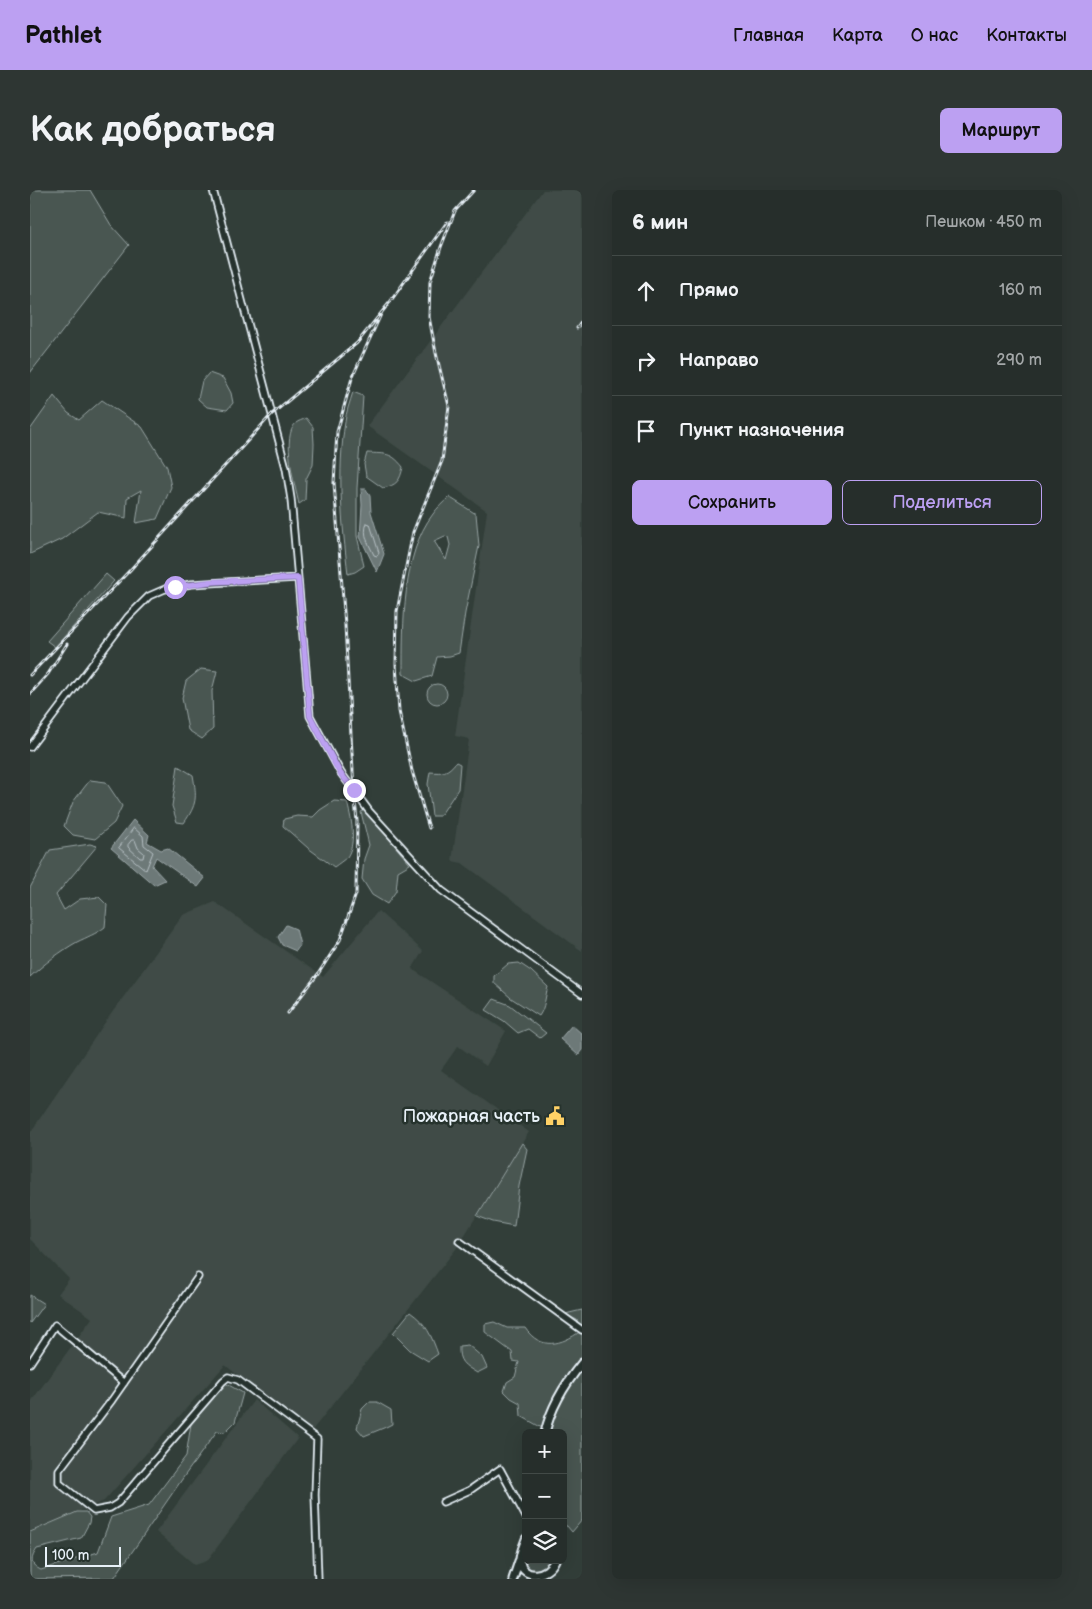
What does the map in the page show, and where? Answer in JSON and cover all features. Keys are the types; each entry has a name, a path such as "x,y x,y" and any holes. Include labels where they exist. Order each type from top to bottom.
{"main road":[{"path":"546,1429 552,1409 568,1380 582,1363"},
{"path":"513,1579 522,1551"},
{"path":"519,1560 524,1572 539,1578 551,1568 552,1564"}],"street":[{"path":"214,190 286,468 291,499 310,716 340,773 369,811 441,890 582,994"},
{"path":"30,747 128,617 149,596 165,589 191,584 298,578"},
{"path":"460,1241 582,1330"},
{"path":"198,1276 124,1383 59,1470 59,1483 94,1511 110,1508 118,1503 223,1381 228,1377 238,1380 317,1439 315,1495 318,1579"},
{"path":"30,1363 55,1325 124,1383"},
{"path":"443,1502 470,1490 500,1469 522,1509"}],"shaded area":[{"path":"30,190 90,190 111,225 129,245 30,373"},
{"path":"543,190 582,190 582,951 462,863 452,861 469,739 455,736 487,511 367,426"},
{"path":"209,373 223,378 231,393 233,403 227,410 207,407 198,399 202,381"},
{"path":"353,392 363,396 357,488 357,536 364,566 348,574 342,517 341,460 347,411"},
{"path":"54,396 68,413 79,420 102,400 142,427 167,467 171,487 157,519 136,523 141,490 127,498 126,518 98,512 62,539 30,554 30,430"},
{"path":"306,418 313,427 313,465 306,479 305,500 299,504 289,450 292,429 296,423"},
{"path":"367,453 388,455 399,462 403,467 397,482 383,488 366,476 364,464"},
{"path":"449,497 476,514 479,546 459,653 437,657 432,676 416,681 403,674 406,591 415,549 423,530 435,512","holes":["445,536 448,537 450,545 446,560 434,541"]},
{"path":"106,574 114,581 55,647 47,641"},
{"path":"201,669 217,671 212,691 213,729 202,739 188,730 182,698 186,681"},
{"path":"433,684 441,684 447,690 447,698 441,704 433,704 427,698 427,690"},
{"path":"456,762 460,764 458,789 440,816 432,816 428,784 430,772 444,771"},
{"path":"178,766 193,775 195,790 194,806 184,823 177,822 172,806"},
{"path":"90,780 106,782 122,806 114,823 95,839 73,835 64,826 73,802"},
{"path":"334,801 347,802 351,822 352,844 347,857 334,867 283,826 284,819 297,816 313,817"},
{"path":"365,810 410,864 398,871 396,891 387,904 372,895 362,879 364,859 369,845 361,812"},
{"path":"90,844 97,846 56,895 64,910 80,899 99,897 107,905 105,927 65,949 30,977 30,888 50,850"},
{"path":"215,902 323,977 378,911 423,951 412,969 506,1031 486,1066 458,1046 441,1070 529,1132 456,1249 310,1433 225,1365 104,1501 30,1531 30,1403 92,1318 58,1294 69,1279 30,1239 30,1133 106,1021 183,915"},
{"path":"519,963 548,987 544,1006 539,1016 511,998 494,983 494,976 508,964"},
{"path":"494,999 510,1005 546,1033 540,1038 528,1029 518,1033 504,1021 486,1010"},
{"path":"522,1143 527,1149 519,1186 514,1226 493,1222 477,1216"},
{"path":"30,1295 44,1304 30,1323"},
{"path":"582,1310 582,1357 564,1379 551,1404 544,1429 521,1416 520,1403 504,1391 507,1382 515,1377 519,1362 513,1361 512,1352 485,1332 485,1324 494,1322 507,1328 525,1328 538,1340 544,1343 552,1343 566,1340 581,1331 577,1320 565,1314"},
{"path":"410,1312 428,1330 438,1354 428,1361 410,1350 393,1333"},
{"path":"468,1345 482,1357 487,1368 477,1373 463,1363 459,1346"},
{"path":"582,1368 582,1520 572,1532 567,1526 567,1429 550,1429 555,1415"},
{"path":"225,1383 243,1393 235,1422 225,1432 217,1431 114,1578 30,1579 30,1532 77,1512 86,1512 90,1517 89,1523 81,1538 37,1549 32,1561 41,1570 98,1552 111,1517 149,1505 186,1456 191,1424"},
{"path":"254,1400 298,1438 207,1561 195,1565 156,1532"},
{"path":"369,1402 377,1402 391,1410 392,1424 364,1436 357,1428 362,1409"},
{"path":"527,1564 549,1564 544,1568 534,1571"}],"water":[{"path":"361,489 366,489 370,496 371,512 384,554 377,572 360,537"},
{"path":"133,820 149,835 147,842 161,850 168,848 205,878 198,887 156,857 152,866 165,880 154,885 111,848"},
{"path":"286,925 296,929 300,945 296,951 282,945 278,937"},
{"path":"572,1025 582,1034 582,1050 578,1055 560,1039"}],"railway":[{"path":"429,828 412,771 399,711 396,664 397,611 413,532 442,461 449,406 429,317 430,282 455,211 474,190"},
{"path":"30,675 130,570 272,414 357,343 390,302 447,222"},
{"path":"288,1013 318,974 340,940 356,894 357,821 334,483 337,432 352,378 382,312"},
{"path":"577,328 582,321"},
{"path":"30,694 48,674 67,644"}],"place":[{"name":"Пожарная часть","path":"555,1116"}],"route":[{"path":"175,587 210,582 298,578 310,716 340,773 354,790"}]}
